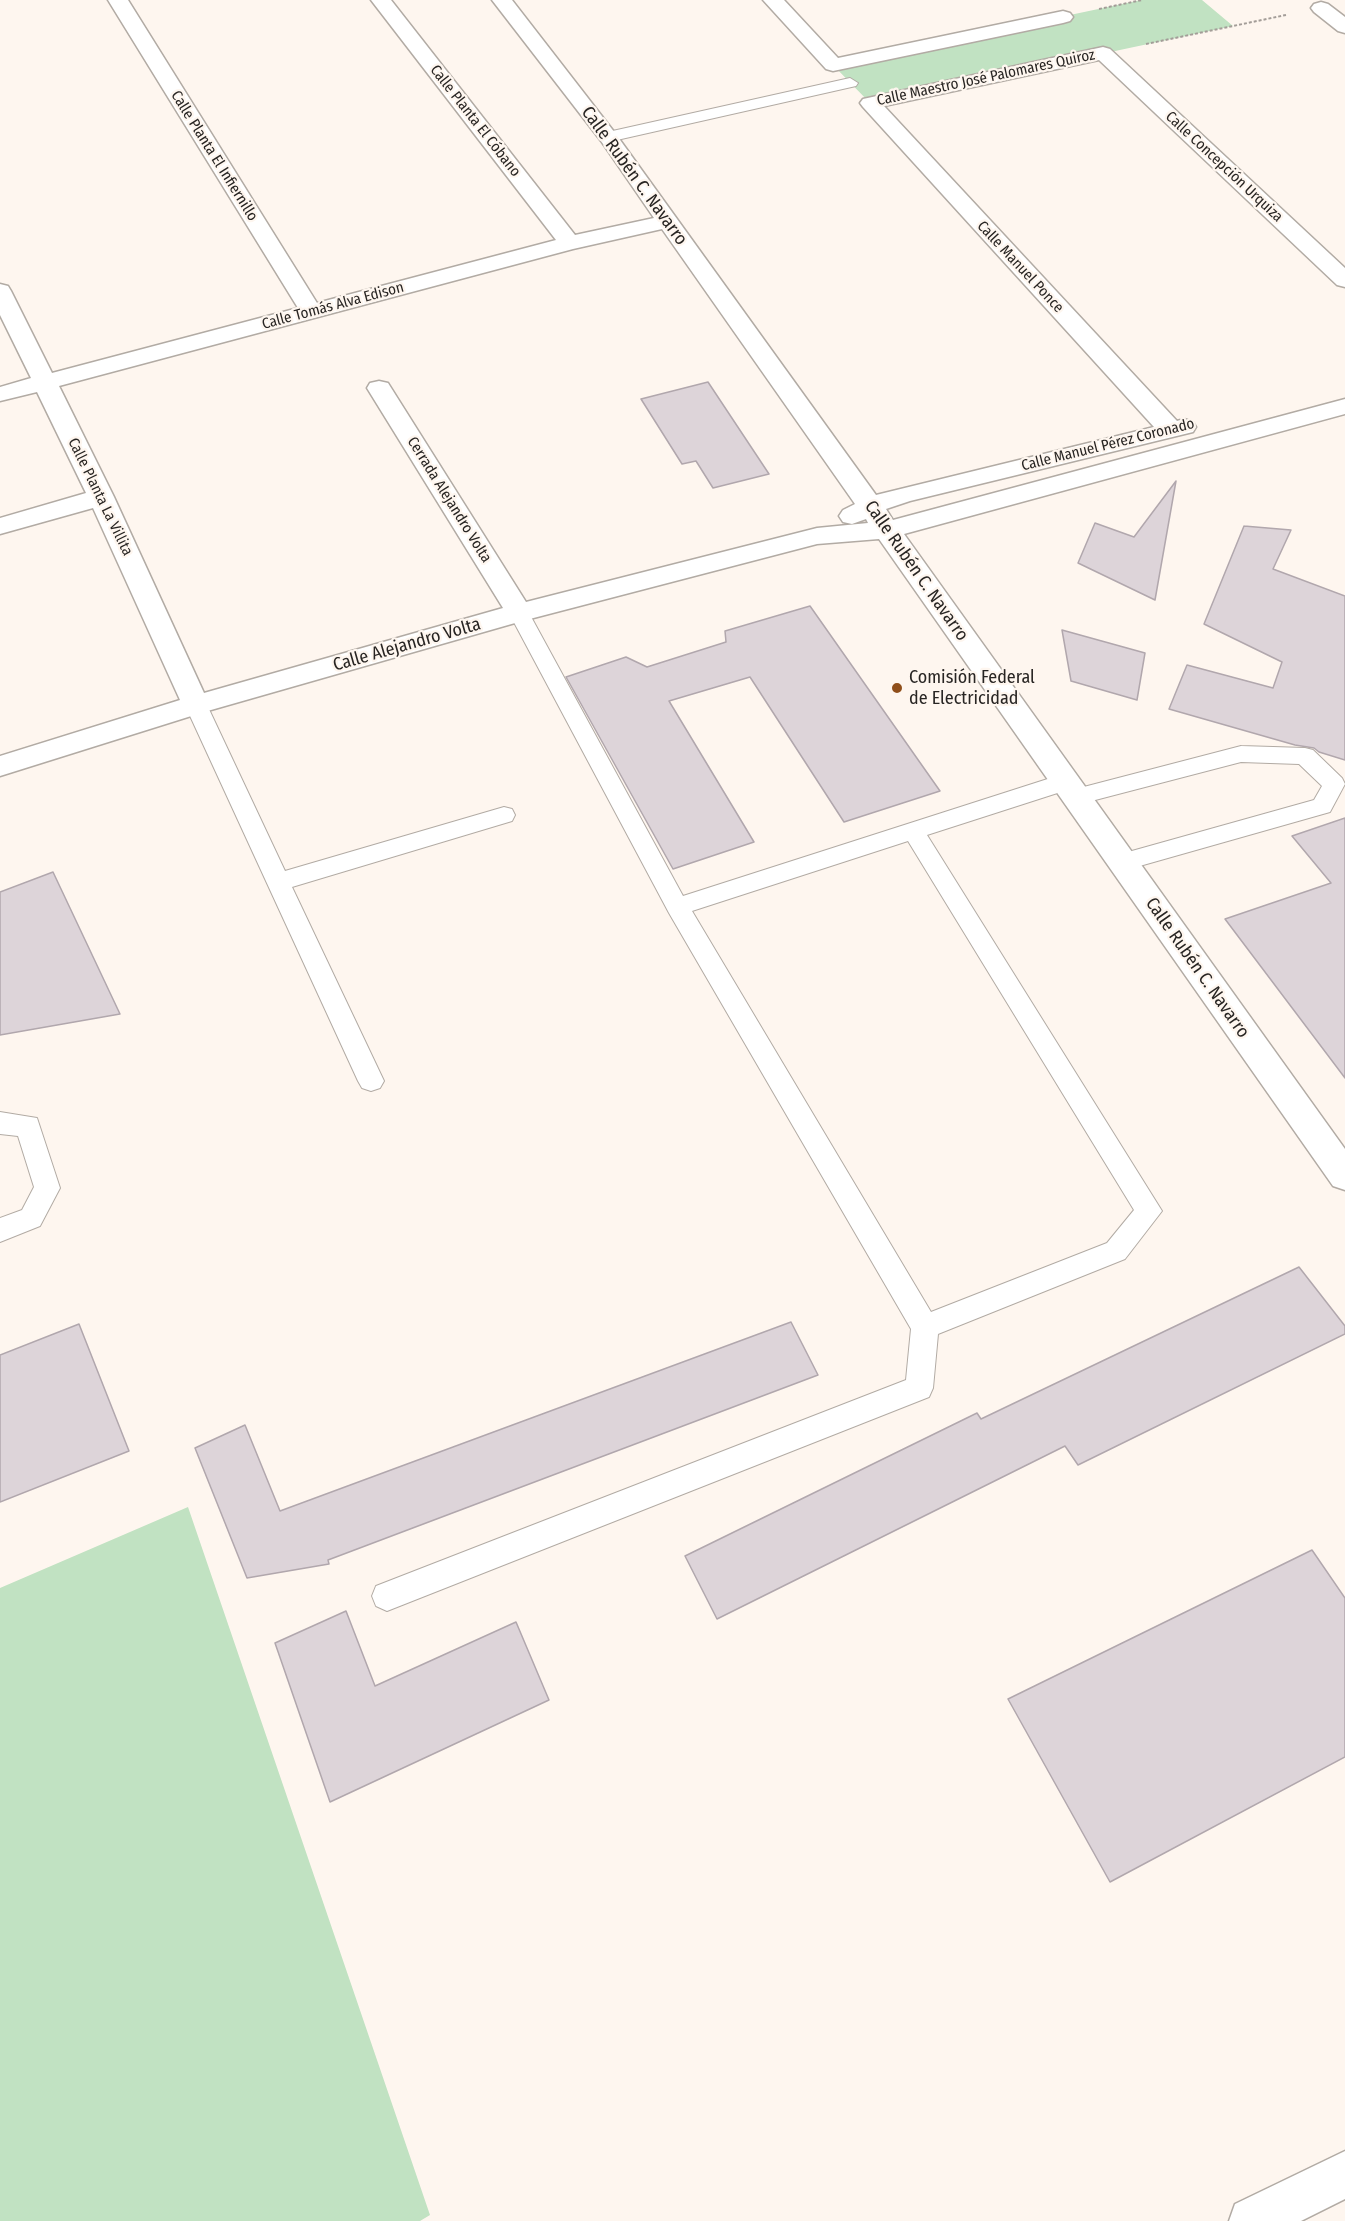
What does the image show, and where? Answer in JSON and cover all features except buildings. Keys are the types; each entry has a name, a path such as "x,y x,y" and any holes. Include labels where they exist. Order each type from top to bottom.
{"street":[{"name":"Calle Planta El Infiernillo","path":"118,0 311,311"},
{"name":"Calle Planta El Cóbano","path":"381,0 570,243"},
{"name":"Calle Rubén C. Navarro","path":"502,0 608,137 666,222 1345,1176"},
{"path":"773,0 832,65 1063,17"},
{"path":"1044,0 1063,17"},
{"path":"1321,8 1345,3"},
{"path":"1321,8 1345,27"},
{"name":"Calle Maestro José Palomares Quiroz","path":"870,103 1103,53"},
{"name":"Calle Concepción Urquiza","path":"1103,53 1345,280"},
{"name":"Calle Manuel Ponce","path":"870,103 1171,430"},
{"name":"Calle Tomás Alva Edison","path":"0,394 570,243 666,222"},
{"name":"Calle Planta La Villita","path":"0,291 43,383 101,497 196,705"},
{"name":"Calle Manuel Pérez Coronado","path":"870,506 903,495 1171,430 1345,384"},
{"name":"Cerrada Alejandro Volta","path":"379,388 519,613"},
{"name":"Calle Manuel Pérez Coronado","path":"887,530 1345,406"},
{"path":"0,526 101,497"},
{"name":"Calle Alejandro Volta","path":"817,536 870,506"},
{"name":"Calle Alejandro Volta","path":"0,766 196,705 519,613 817,536 887,530"},
{"path":"1252,2221 1345,2174"}],"lane":[{"path":"608,137 850,83"},
{"path":"387,1596 919,1388 925,1327 677,907 519,613"},
{"path":"196,705 371,1081"},
{"path":"677,907 913,831 1071,790 1241,754 1305,756 1334,784 1322,806 1122,862"},
{"path":"279,882 504,815"},
{"path":"913,831 1149,1211 1116,1251 925,1327"},
{"path":"0,1123 28,1126 47,1188 31,1218 0,1230"}],"path":[{"path":"1063,17 1142,0"},
{"path":"1103,53 1321,8"}],"green space":[{"path":"1141,0 1202,0 1233,26 870,103 833,65"},
{"path":"188,1507 430,2215 420,2221 0,2221 0,1588"}],"place":[{"name":"Comisión Federal de Electricidad","path":"897,688"}]}
